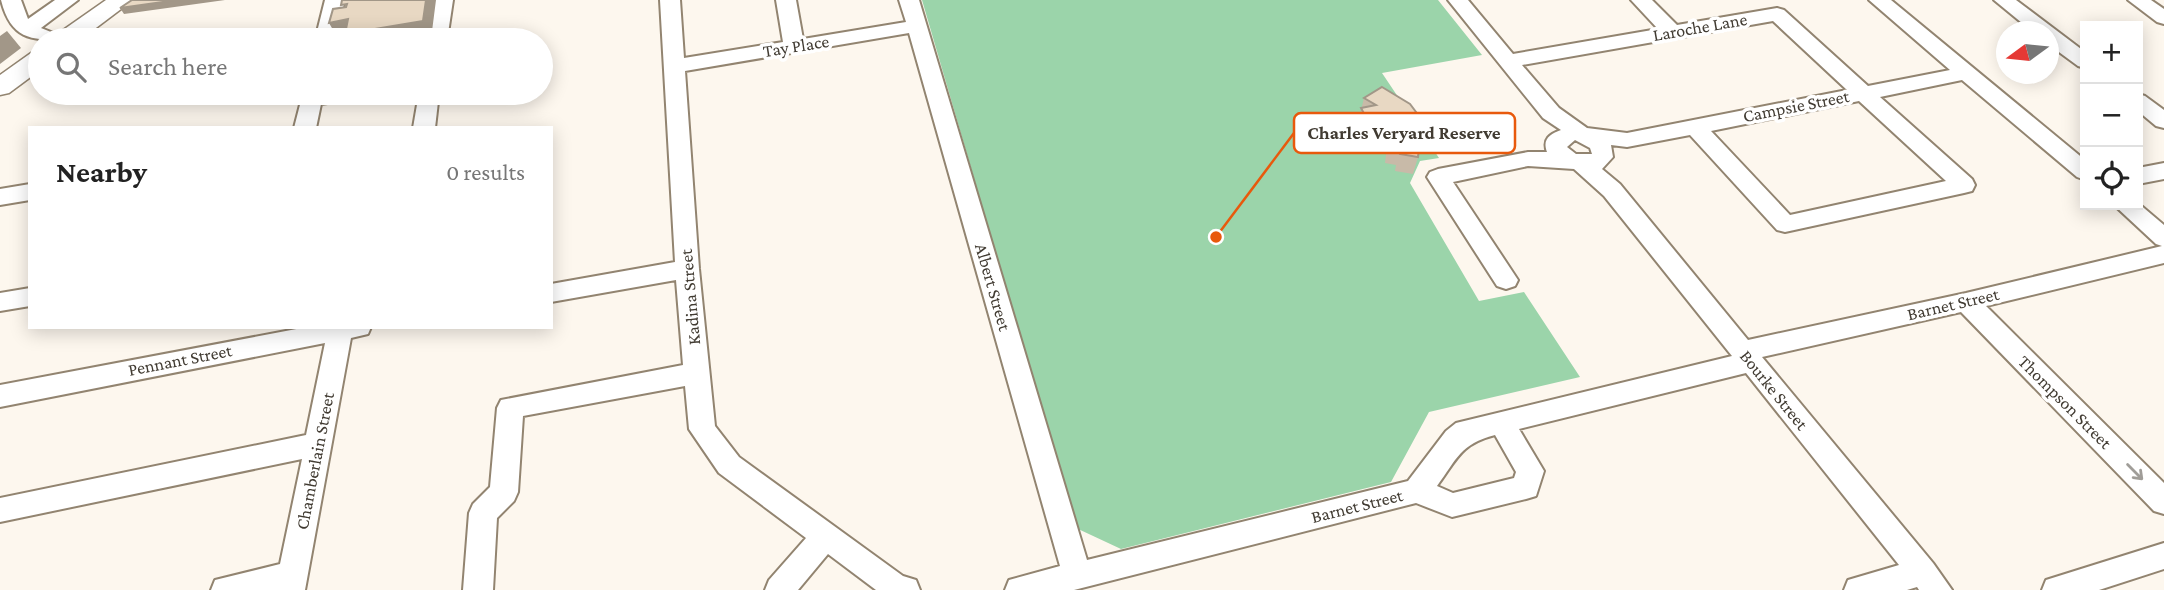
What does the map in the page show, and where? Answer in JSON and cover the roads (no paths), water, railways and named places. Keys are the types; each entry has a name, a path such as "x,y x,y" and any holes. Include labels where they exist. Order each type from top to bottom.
{"main road":[{"path":"82,28 121,0"},
{"path":"0,88 28,67"}],"street":[{"path":"13,16 68,0"},
{"path":"328,28 335,0"},
{"path":"439,28 443,0"},
{"name":"Kadina Street","path":"670,0 687,269 702,429 729,465 825,536"},
{"path":"786,0 794,46"},
{"name":"Albert Street","path":"909,0 1077,574"},
{"path":"1458,0 1579,148"},
{"path":"1641,0 1672,32"},
{"path":"1879,0 2080,168"},
{"path":"2004,0 2031,21"},
{"path":"2138,0 2164,18"},
{"name":"Laroche Lane","path":"1508,61 1777,14 1863,93"},
{"path":"13,16 34,28"},
{"name":"Tay Place","path":"676,66 916,26"},
{"path":"2059,42 2080,58"},
{"name":"Campsie Street","path":"1506,280 1438,177 1966,73"},
{"path":"1694,127 1785,224 1964,185 1863,93"},
{"path":"305,126 310,105"},
{"path":"424,126 427,105"},
{"path":"2143,106 2164,121"},
{"name":"Bourke Street","path":"1579,148 1930,581"},
{"path":"2143,175 2164,171"},
{"path":"0,197 28,192"},
{"path":"2131,210 2164,238"},
{"name":"Barnet Street","path":"1020,590 1417,491 1466,431 1747,356 2164,254"},
{"path":"553,293 687,269"},
{"path":"0,302 28,297"},
{"name":"Thompson Street","path":"1966,302 2164,502"},
{"name":"Pennant Street","path":"0,396 257,336 350,329"},
{"name":"Chamberlain Street","path":"291,582 320,444 350,329"},
{"path":"478,590 483,513 504,492 510,408 697,373"},
{"path":"1417,491 1452,505 1526,486 1530,471 1500,422"},
{"path":"0,510 320,444"},
{"path":"780,590 825,536 895,587 905,590"},
{"path":"2057,590 2164,556"},
{"path":"1858,590 1930,581"},
{"path":"226,590 291,582"}],"place":[{"name":"Charles Veryard Reserve","path":"1216,237"}]}
